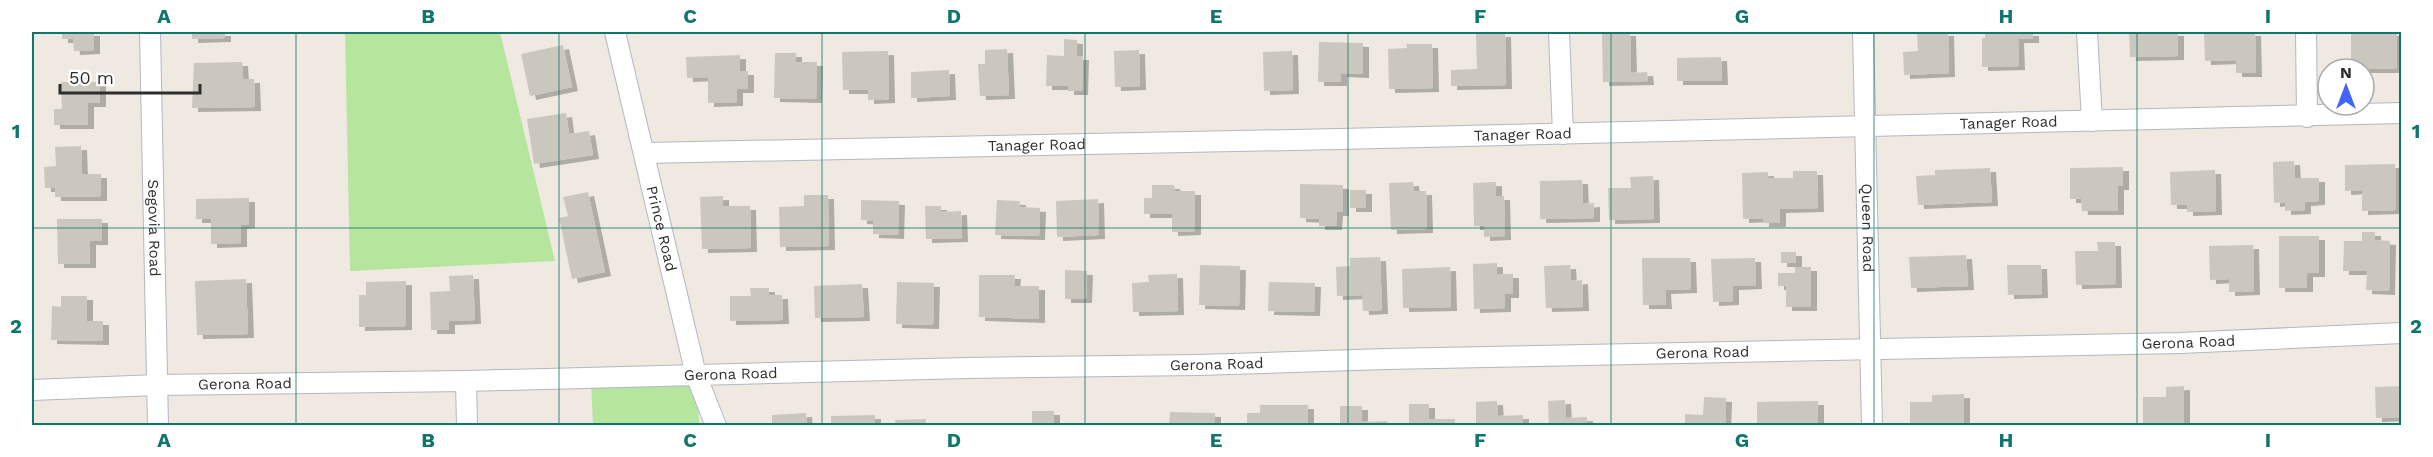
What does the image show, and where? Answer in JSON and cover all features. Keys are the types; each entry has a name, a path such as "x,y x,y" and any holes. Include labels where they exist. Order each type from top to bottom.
{"street":[{"name":"Segovia Road","path":"150,32 158,426"},
{"name":"Prince Road","path":"615,32 696,375 716,426"},
{"path":"1560,32 1563,134"},
{"name":"Queen Road","path":"1863,32 1872,426"},
{"path":"2087,32 2092,122"},
{"path":"2306,32 2307,117"},
{"name":"Tanager Road","path":"645,153 2092,122 2402,113"},
{"name":"Gerona Road","path":"32,390 157,385 466,381 2180,343 2402,333"},
{"path":"466,381 467,426"}],"green space":[{"path":"345,32 500,32 555,261 350,271"},
{"path":"697,374 699,425 593,425 591,382"}],"building":[{"path":"62,32 94,32 94,50 74,51 73,39 62,39"},
{"path":"192,32 225,32 225,38 192,39"},
{"path":"1602,32 1630,32 1631,73 1647,72 1648,81 1603,82"},
{"path":"1917,32 1948,32 1949,73 1904,75 1903,52 1918,51"},
{"path":"1985,32 2033,32 2033,39 2018,39 2019,66 1982,67 1982,38 1985,38"},
{"path":"2129,32 2178,32 2178,56 2130,57"},
{"path":"2204,32 2255,32 2256,73 2236,73 2236,60 2205,61"},
{"path":"2351,32 2397,32 2397,69 2376,69 2376,57 2351,57"},
{"path":"1505,33 1506,85 1451,86 1451,70 1477,69 1476,34"},
{"path":"1064,39 1077,40 1077,56 1083,56 1082,91 1068,91 1068,86 1046,86 1047,55 1064,56"},
{"path":"1319,42 1363,43 1363,74 1341,73 1341,82 1318,82"},
{"path":"1406,44 1432,44 1433,88 1389,89 1388,49 1407,48"},
{"path":"563,45 572,87 530,96 521,54"},
{"path":"1007,49 1009,95 980,96 978,64 985,64 985,50"},
{"path":"1139,50 1140,86 1115,87 1114,51"},
{"path":"888,51 889,99 868,100 868,90 843,90 842,52"},
{"path":"1292,51 1293,90 1264,91 1263,52"},
{"path":"775,53 796,53 796,62 817,62 816,99 774,98"},
{"path":"740,55 740,71 748,71 748,89 737,89 737,102 708,103 708,77 687,78 686,57"},
{"path":"1721,57 1722,81 1677,81 1677,58"},
{"path":"242,62 243,79 254,79 255,107 192,108 194,63"},
{"path":"949,70 950,96 911,98 911,72"},
{"path":"61,82 100,82 100,103 88,103 88,125 54,125 54,109 62,109"},
{"path":"566,113 569,134 589,131 593,155 534,164 527,119"},
{"path":"81,146 82,174 101,174 101,197 55,197 55,188 45,188 44,167 56,166 55,147"},
{"path":"2294,161 2295,178 2319,178 2319,201 2305,202 2305,210 2285,211 2285,202 2274,203 2273,162"},
{"path":"2395,164 2396,210 2362,211 2362,190 2345,191 2345,165"},
{"path":"2123,167 2123,186 2118,186 2118,211 2082,211 2081,199 2070,199 2070,168"},
{"path":"1990,168 1992,202 1918,205 1916,176 1935,175 1935,170"},
{"path":"2215,170 2216,211 2187,212 2187,205 2171,205 2170,172"},
{"path":"1793,171 1817,171 1818,208 1780,209 1780,223 1763,223 1763,218 1743,219 1742,173 1768,172 1768,178 1793,178"},
{"path":"1653,176 1654,219 1609,220 1608,188 1631,188 1630,177"},
{"path":"1582,180 1583,204 1594,203 1594,218 1540,219 1540,181"},
{"path":"1413,182 1414,191 1426,191 1427,229 1391,230 1389,183"},
{"path":"1496,182 1496,196 1504,196 1505,236 1484,237 1484,226 1474,226 1473,183"},
{"path":"1300,184 1343,185 1343,212 1337,212 1336,226 1319,226 1319,219 1300,218"},
{"path":"1152,185 1174,185 1175,191 1195,191 1195,231 1172,232 1172,214 1144,214 1144,198 1152,198"},
{"path":"1350,190 1366,190 1366,208 1350,208"},
{"path":"588,192 605,272 572,279 559,218 568,216 563,197"},
{"path":"804,195 828,195 829,246 780,247 779,207 804,206"},
{"path":"723,196 723,206 750,206 751,248 702,249 700,197"},
{"path":"249,198 249,224 241,225 241,243 211,244 211,219 196,219 196,199"},
{"path":"1098,199 1099,235 1057,237 1056,201"},
{"path":"861,200 899,201 898,235 873,234 873,221 861,220"},
{"path":"997,200 1020,201 1019,207 1040,208 1039,236 995,235"},
{"path":"925,206 941,206 941,212 961,211 962,238 926,239"},
{"path":"57,219 102,219 102,241 90,241 90,264 58,264"},
{"path":"2362,232 2375,232 2375,240 2390,241 2389,291 2366,290 2367,271 2343,271 2344,241 2362,241"},
{"path":"2279,236 2319,236 2319,273 2307,273 2307,288 2279,288"},
{"path":"2097,242 2115,242 2116,284 2076,285 2075,251 2098,251"},
{"path":"2253,245 2254,291 2229,292 2229,279 2210,280 2209,246"},
{"path":"1781,252 1796,252 1796,263 1781,263"},
{"path":"1966,255 1968,286 1911,288 1909,257"},
{"path":"1380,257 1382,310 1363,311 1362,295 1337,296 1336,267 1350,266 1350,258"},
{"path":"1642,258 1690,258 1691,289 1665,290 1666,305 1643,305"},
{"path":"1755,258 1756,285 1733,286 1733,301 1713,302 1711,259"},
{"path":"1497,263 1497,274 1513,274 1513,294 1505,294 1505,308 1474,309 1473,264"},
{"path":"1200,265 1240,266 1239,306 1199,305"},
{"path":"1570,265 1571,281 1582,280 1583,307 1546,308 1544,266"},
{"path":"2007,265 2041,265 2042,294 2008,295"},
{"path":"1450,267 1451,307 1403,308 1402,269"},
{"path":"1795,267 1811,267 1811,307 1786,307 1786,286 1778,286 1778,273 1795,273"},
{"path":"1065,270 1087,271 1086,299 1065,299"},
{"path":"1177,274 1178,311 1133,312 1132,283 1149,282 1148,275"},
{"path":"473,275 475,320 449,321 449,330 431,330 430,292 450,291 449,276"},
{"path":"979,275 1015,275 1014,286 1039,286 1039,319 979,317"},
{"path":"246,279 248,334 197,335 195,281"},
{"path":"406,281 406,326 359,327 359,295 366,295 366,282"},
{"path":"897,282 934,283 933,325 896,324"},
{"path":"1269,282 1315,283 1314,312 1268,311"},
{"path":"862,284 864,317 815,318 814,286"},
{"path":"750,288 769,288 769,295 782,295 783,320 730,321 730,296 751,296"},
{"path":"61,296 87,296 87,321 103,321 103,341 51,340 52,306 61,307"},
{"path":"2184,386 2184,423 2143,424 2143,397 2166,397 2166,387"},
{"path":"2402,386 2402,417 2376,418 2375,387"},
{"path":"1964,394 1964,426 1910,426 1910,402 1932,402 1932,395"},
{"path":"1704,397 1726,398 1725,426 1685,426 1685,414 1703,415"},
{"path":"1565,400 1566,418 1587,417 1587,426 1549,426 1548,401"},
{"path":"1497,401 1498,416 1523,415 1523,426 1476,426 1476,402"},
{"path":"1818,401 1818,426 1757,426 1757,402"},
{"path":"1409,404 1429,404 1429,419 1455,419 1455,426 1409,426"},
{"path":"1260,405 1308,405 1308,426 1247,426 1247,413 1260,413"},
{"path":"1340,406 1362,406 1362,422 1387,421 1388,426 1340,426"},
{"path":"1032,411 1054,411 1054,426 1032,426"},
{"path":"1170,412 1215,413 1215,426 1169,426"},
{"path":"806,413 807,426 772,426 772,415"},
{"path":"875,415 875,426 831,426 831,416"},
{"path":"926,419 926,426 896,426 895,420"}]}
